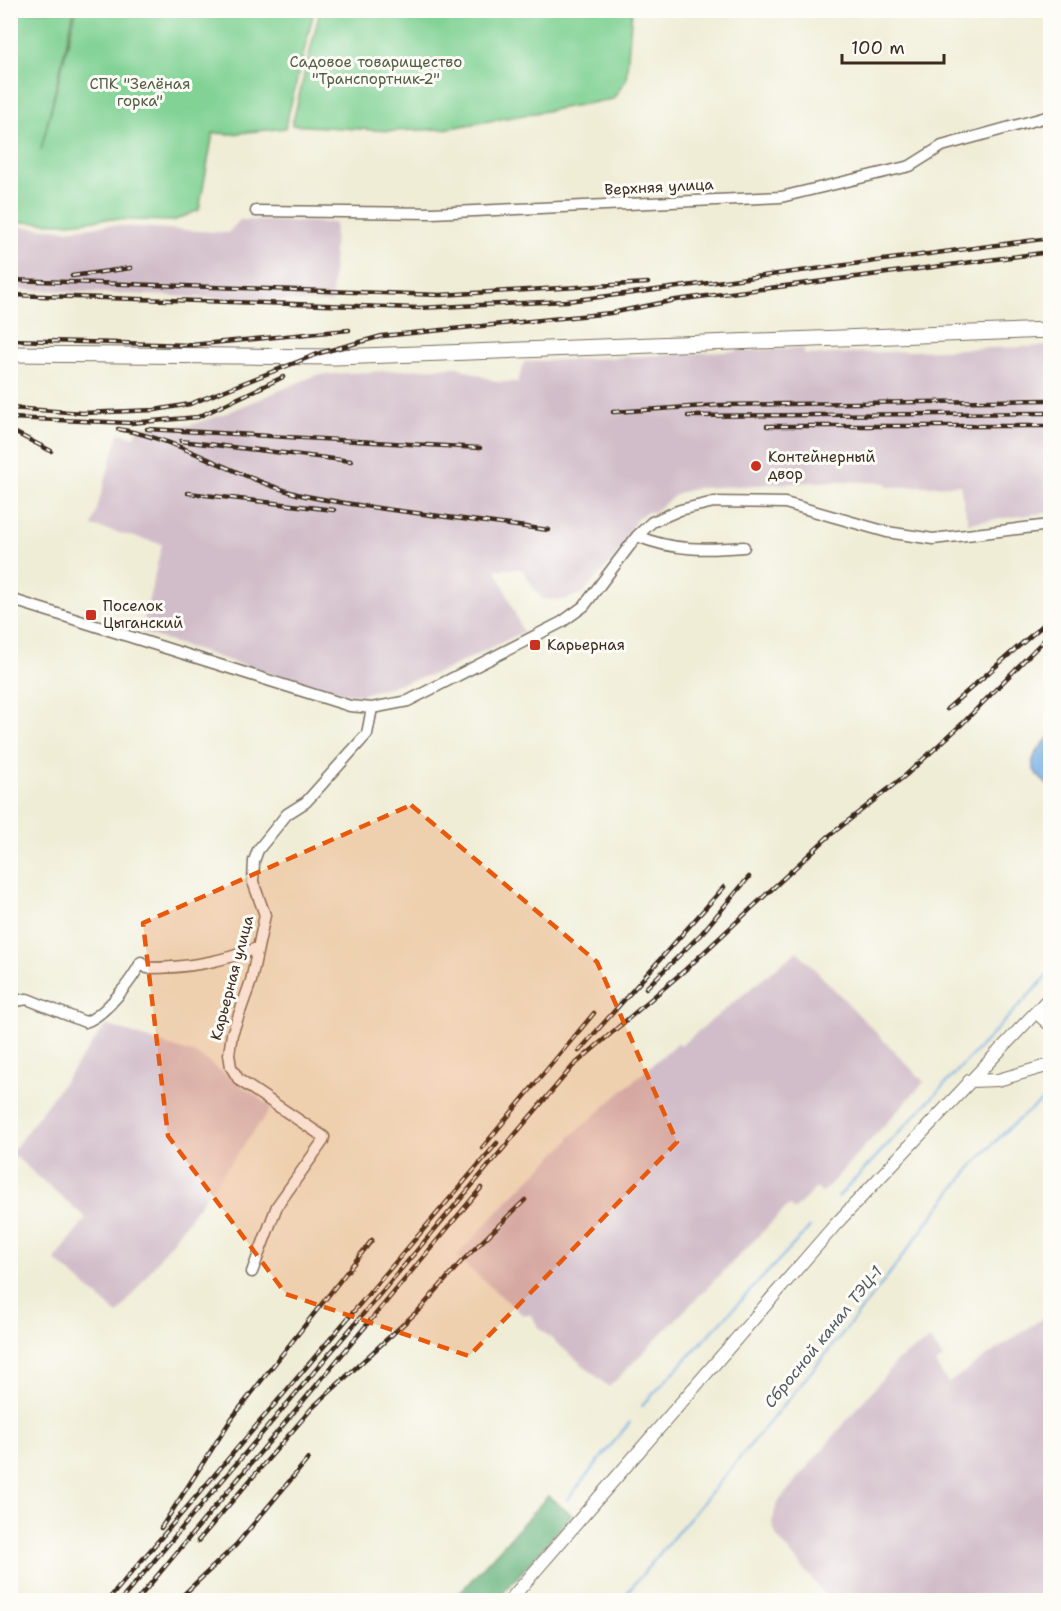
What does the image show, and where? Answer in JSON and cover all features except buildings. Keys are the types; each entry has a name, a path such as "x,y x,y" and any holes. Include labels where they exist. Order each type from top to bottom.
{"highway":[{"path":"10,354 336,357 1050,330"}],"main road":[{"path":"510,1600 835,1225 1050,997"},
{"path":"1036,1012 1050,1025"},
{"path":"969,1081 998,1080 1050,1065"}],"street":[{"name":"Верхняя улица","path":"256,211 432,213 781,197 910,166 942,146 1050,116"},
{"path":"10,599 350,706 372,708 408,701 562,622 584,606 637,536 652,522 680,510 714,502 785,503 915,538 967,537 1050,525"},
{"path":"637,536 662,546 707,549 744,547"},
{"name":"Карьерная улица","path":"252,1272 277,1206 323,1142 324,1137 239,1080 231,1067 229,1054 232,1034 251,981 265,915 254,882 254,861 258,850 287,814 306,802 367,734 372,708"},
{"path":"10,1002 27,999 85,1022 97,1017 134,976 141,962 147,968 188,967 225,960 258,948"}],"highlighted area":[{"path":"411,805 597,962 677,1142 469,1356 286,1294 168,1136 143,923"}],"shaded area":[{"path":"240,220 335,223 332,303 11,289 11,226 67,230 108,225 228,233"},
{"path":"1050,346 1050,512 968,523 960,485 887,487 886,483 836,481 698,488 678,493 654,512 646,512 636,520 615,558 583,593 564,600 541,599 522,569 496,569 523,632 441,672 360,695 319,690 141,632 162,544 92,526 119,433 135,437 138,426 190,425 227,413 316,375 457,367 497,382 518,382 524,362 803,348 805,355"},
{"path":"797,951 924,1082 822,1193 816,1188 794,1210 790,1205 786,1208 609,1387 540,1329 531,1315 523,1315 456,1257 518,1190 570,1140 569,1138 677,1043 680,1046"},
{"path":"106,1025 198,1055 272,1107 118,1314 55,1260 86,1218 11,1153"},
{"path":"1050,1313 1050,1498 1046,1509 1050,1517 1050,1600 829,1600 777,1537 772,1523 777,1503 898,1360 930,1339 943,1358 935,1364 948,1383"}],"green space":[{"name":"Садовое товарищество \"Транспортник-2\"","path":"632,10 626,80 613,99 444,129 392,131 292,125 320,11"},
{"name":"СПК \"Зелёная горка\"","path":"10,11 74,11 41,150 76,11 314,11 285,128 231,134 213,133 199,210 173,221 105,219 68,223 11,222"},
{"path":"548,1496 572,1515 497,1600 453,1600"}],"water":[{"path":"1050,737 1050,786 1036,773 1033,762 1038,750"}],"waterway":[{"path":"838,1197 1050,973"},
{"name":"Сбросной канал ТЭЦ-1","path":"621,1600 778,1413 975,1163 1024,1115 1050,1096"},
{"path":"642,1406 810,1227"},
{"path":"567,1500 630,1422"}],"railway":[{"path":"10,295 418,308 567,301 1050,238"},
{"path":"10,408 83,413 155,410 190,404 320,353 382,336 611,313 676,300 1050,252"},
{"path":"72,276 131,268"},
{"path":"10,280 440,295 648,283"},
{"path":"10,340 191,345 349,330"},
{"path":"10,418 131,423 198,417 283,377"},
{"path":"613,412 721,405 1050,400"},
{"path":"688,416 1050,413"},
{"path":"767,426 1050,426"},
{"path":"118,429 165,441 274,487 297,494 361,506 549,530"},
{"path":"147,429 480,448"},
{"path":"10,430 51,451"},
{"path":"181,441 351,461"},
{"path":"188,493 334,510"},
{"path":"947,709 1050,619"},
{"path":"121,1600 573,1066 685,970 829,836 906,775 962,724 1050,634"},
{"path":"646,988 702,933 749,877"},
{"path":"579,1051 724,887"},
{"path":"482,1148 594,1013"},
{"path":"108,1600 497,1143"},
{"path":"137,1600 481,1188"},
{"path":"198,1541 312,1408 421,1308 461,1262 525,1200"},
{"path":"161,1528 232,1418 372,1240"},
{"path":"178,1600 236,1545 308,1459"}],"place":[{"name":"Контейнерный двор","path":"756,466"},
{"name":"Поселок Цыганский","path":"91,615"},
{"name":"Карьерная","path":"535,645"}]}
